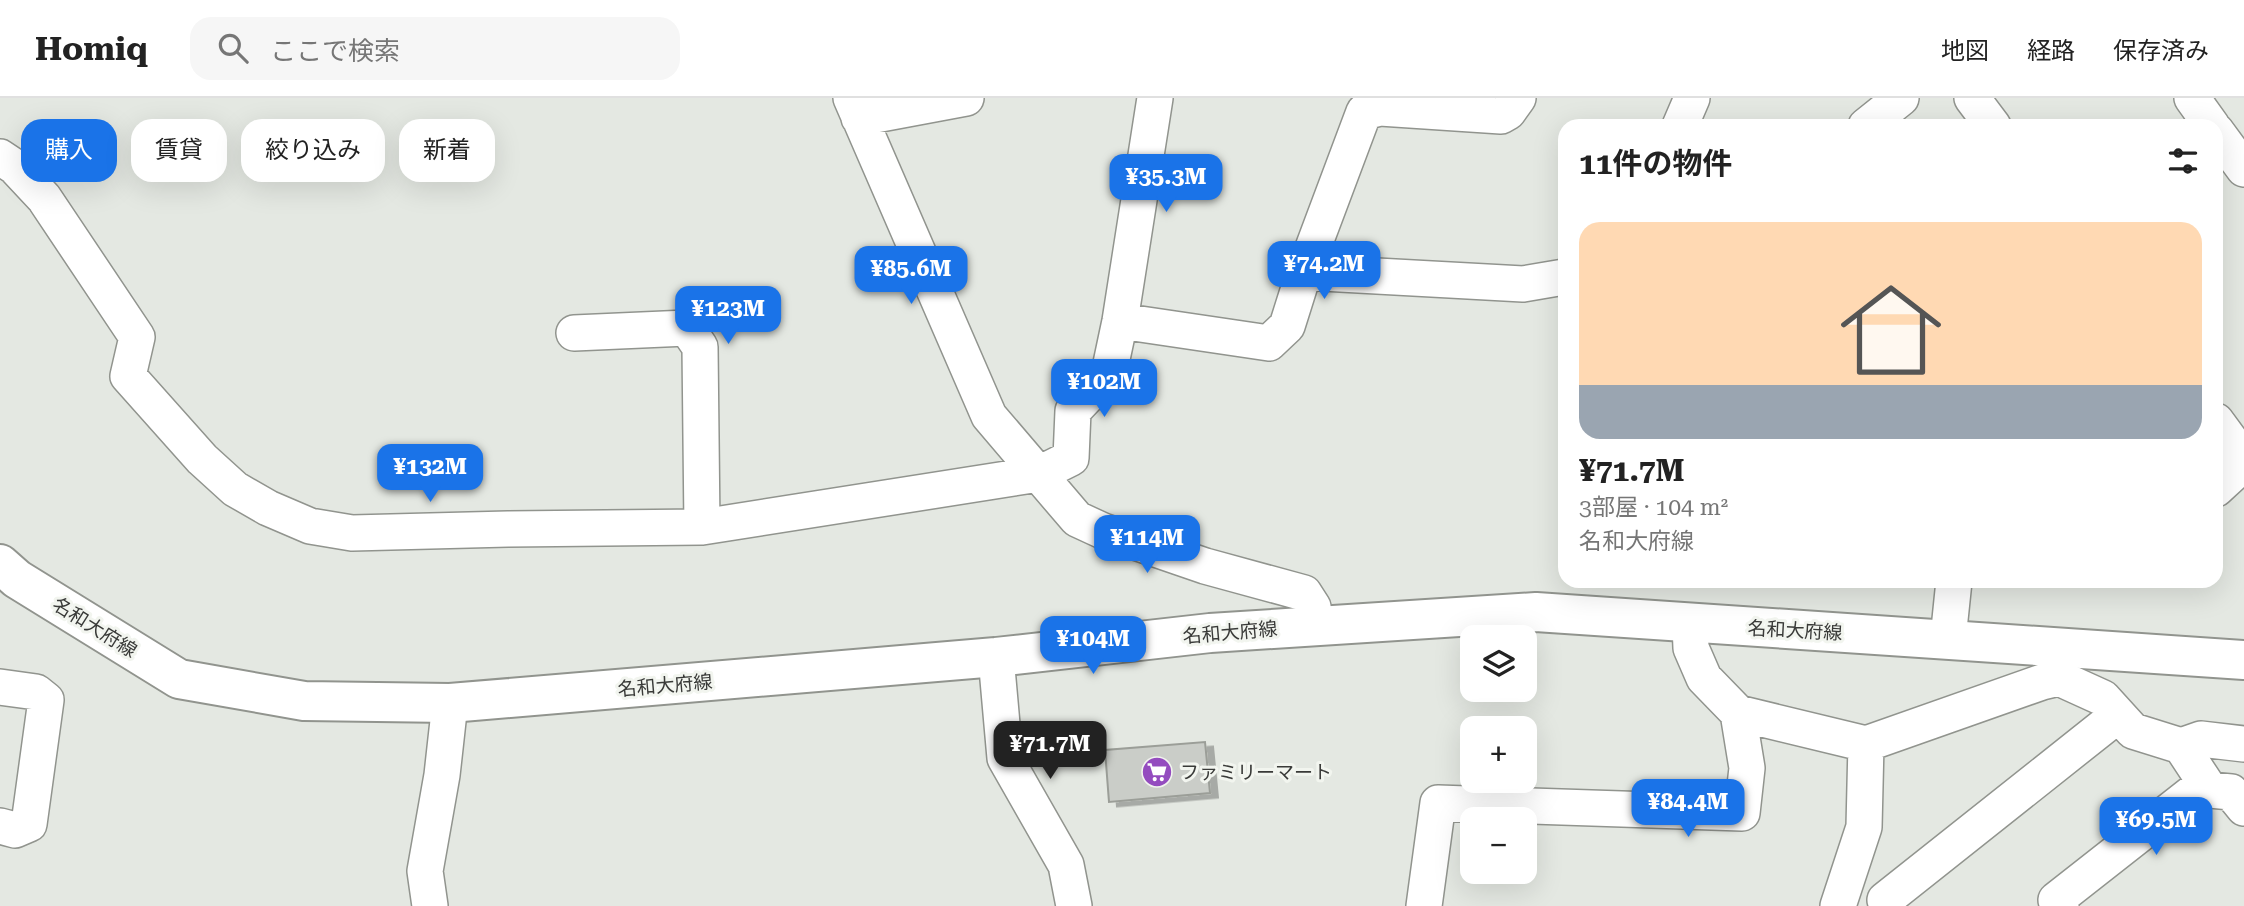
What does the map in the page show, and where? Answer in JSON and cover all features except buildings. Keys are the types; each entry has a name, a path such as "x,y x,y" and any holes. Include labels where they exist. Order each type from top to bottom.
{"main road":[{"name":"名和大府線","path":"0,564 17,579 179,679 303,701 450,703 996,657 1210,633 1536,612 2244,660"}],"street":[{"path":"966,98 855,108 989,416 1077,519 1103,531 1205,566 1304,593 1313,607 1316,625"},
{"path":"0,157 15,167 44,198 137,337 128,376 202,459 235,489 268,508 310,526 352,533 702,527 1039,474 1070,458 1073,411 1109,373 1121,321 1155,98"},
{"path":"1121,321 1269,343 1287,326 1304,272 1364,112 1380,108 1501,116 1508,112 1518,98"},
{"path":"1684,119 1692,98"},
{"path":"1875,119 1901,98"},
{"path":"1972,98 1988,119"},
{"path":"2192,98 2207,119"},
{"path":"2223,140 2244,169"},
{"path":"1304,272 1523,284 1558,279"},
{"path":"574,333 687,328 700,347 702,527"},
{"path":"2223,431 2244,461 2223,482"},
{"path":"1948,639 1953,588"},
{"path":"1690,624 1691,648 1704,678 1738,713 1866,744 2059,678 2103,698 2133,731 2180,746 2201,739 2244,744"},
{"path":"996,657 1005,758 1066,865 1074,906"},
{"path":"0,687 36,692 46,701 29,824 15,830 0,826"},
{"path":"430,906 425,871 442,775 450,703"},
{"path":"1423,906 1438,803 1742,813 1747,768 1738,713"},
{"path":"1889,906 1885,900 2118,715"},
{"path":"1838,906 1864,827 1866,744"},
{"path":"2180,746 2210,790 2231,792 2244,808"},
{"path":"2061,906 2056,900 2205,783"}],"place":[{"name":"ファミリーマート","path":"1157,772"}]}
